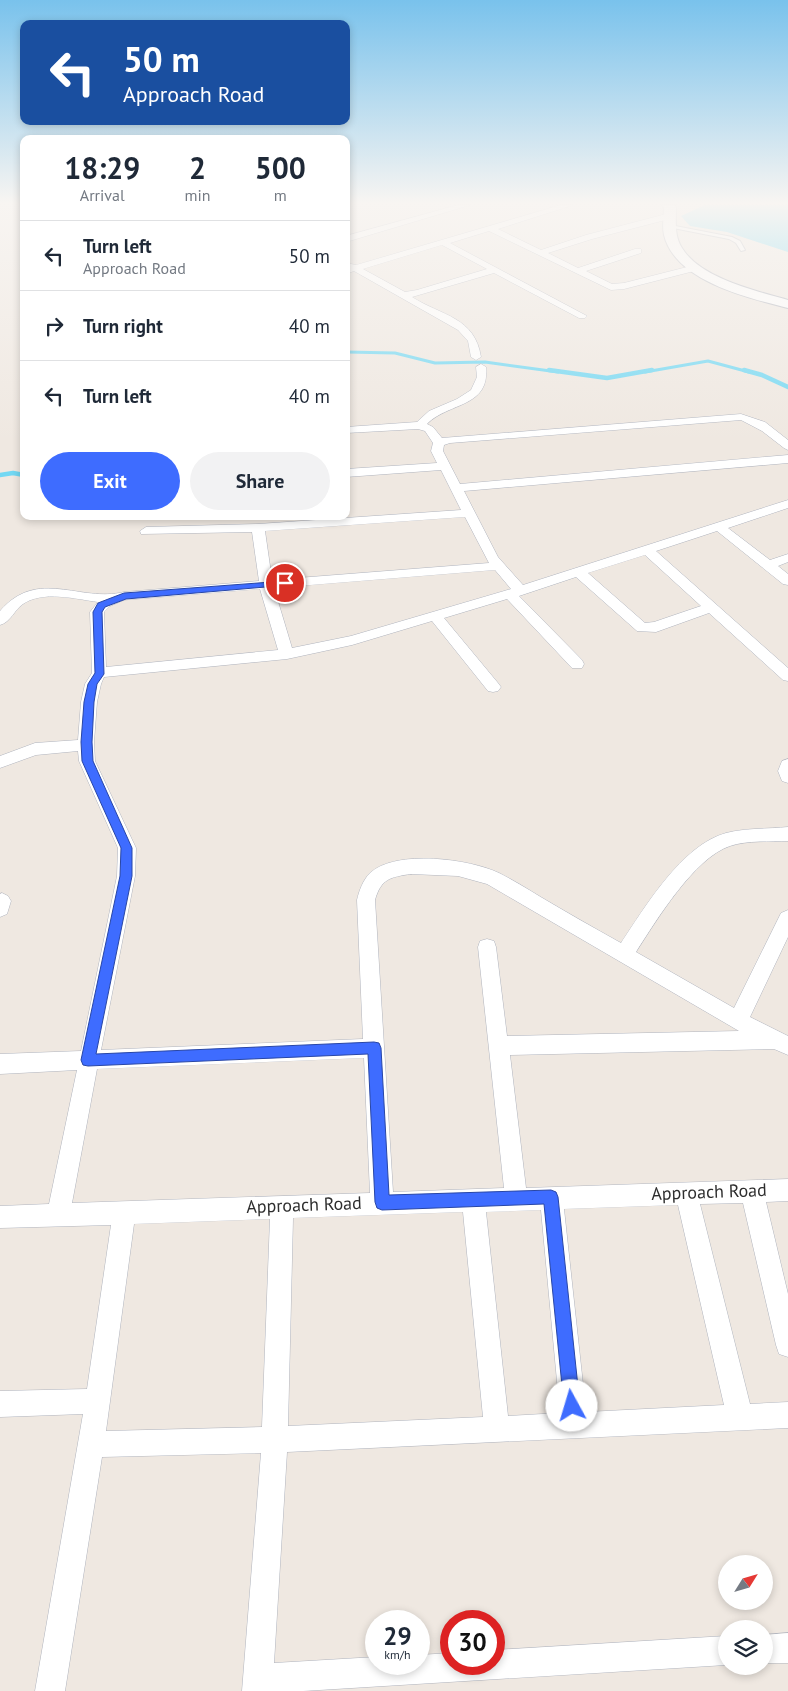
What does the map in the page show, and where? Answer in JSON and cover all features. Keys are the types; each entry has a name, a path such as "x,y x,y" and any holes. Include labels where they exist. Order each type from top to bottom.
{"street":[{"path":"381,284 449,320 473,340 483,378 480,386 468,399 435,412 420,424"},
{"path":"404,295 448,284"},
{"path":"521,284 582,316"},
{"path":"603,284 618,287 631,284"},
{"path":"730,284 788,304"},
{"path":"439,443 449,440 741,417 766,426 788,446"},
{"path":"350,430 420,424 429,429 439,443 437,451 492,558 515,593 577,664"},
{"path":"455,488 788,459"},
{"path":"350,473 444,466"},
{"path":"58,1214 126,876 126,848 88,761 89,702 92,684 100,674 124,669 287,654 352,640 515,593 788,504"},
{"path":"146,531 258,528 468,513"},
{"path":"718,526 788,582"},
{"path":"258,528 266,585 287,654"},
{"path":"647,550 788,676"},
{"path":"768,565 788,558"},
{"path":"100,674 97,612 101,605 124,596 499,566"},
{"path":"578,572 642,628 656,627 712,607"},
{"path":"0,620 7,605 41,594 54,593 113,599"},
{"path":"435,616 492,687"},
{"path":"0,762 35,749 87,745"},
{"path":"788,765 786,771 788,777"},
{"path":"625,954 653,909 686,870 716,845 736,839 788,834"},
{"path":"382,1202 366,900 371,884 382,873 398,869 440,868 466,870 492,878 738,1021 782,1043"},
{"path":"738,1021 788,918"},
{"path":"487,946 516,1198"},
{"path":"499,1046 782,1043"},
{"path":"0,1064 374,1048"},
{"name":"Approach Road","path":"0,1217 382,1202 788,1190"},
{"path":"752,1191 788,1345"},
{"path":"686,1193 740,1417"},
{"path":"551,1197 574,1425"},
{"path":"473,1200 497,1429"},
{"path":"282,1206 275,1440 257,1685 718,1652"},
{"path":"50,1691 98,1401 124,1212"},
{"path":"0,1404 98,1401"},
{"path":"91,1444 275,1440 788,1415"},
{"path":"773,1649 788,1648"}],"waterway":[{"path":"350,352 395,353 435,363 485,362 558,372"},
{"path":"645,372 708,361 749,372"},
{"path":"549,370 607,378 652,370"},
{"path":"744,370 762,375 788,387"},
{"path":"0,475 13,473 20,474"}],"route":[{"path":"285,583 124,596 101,605 97,612 100,674 92,684 89,702 86,742 88,761 126,848 126,876 88,1060 374,1048 382,1202 551,1197 572,1406"}]}
